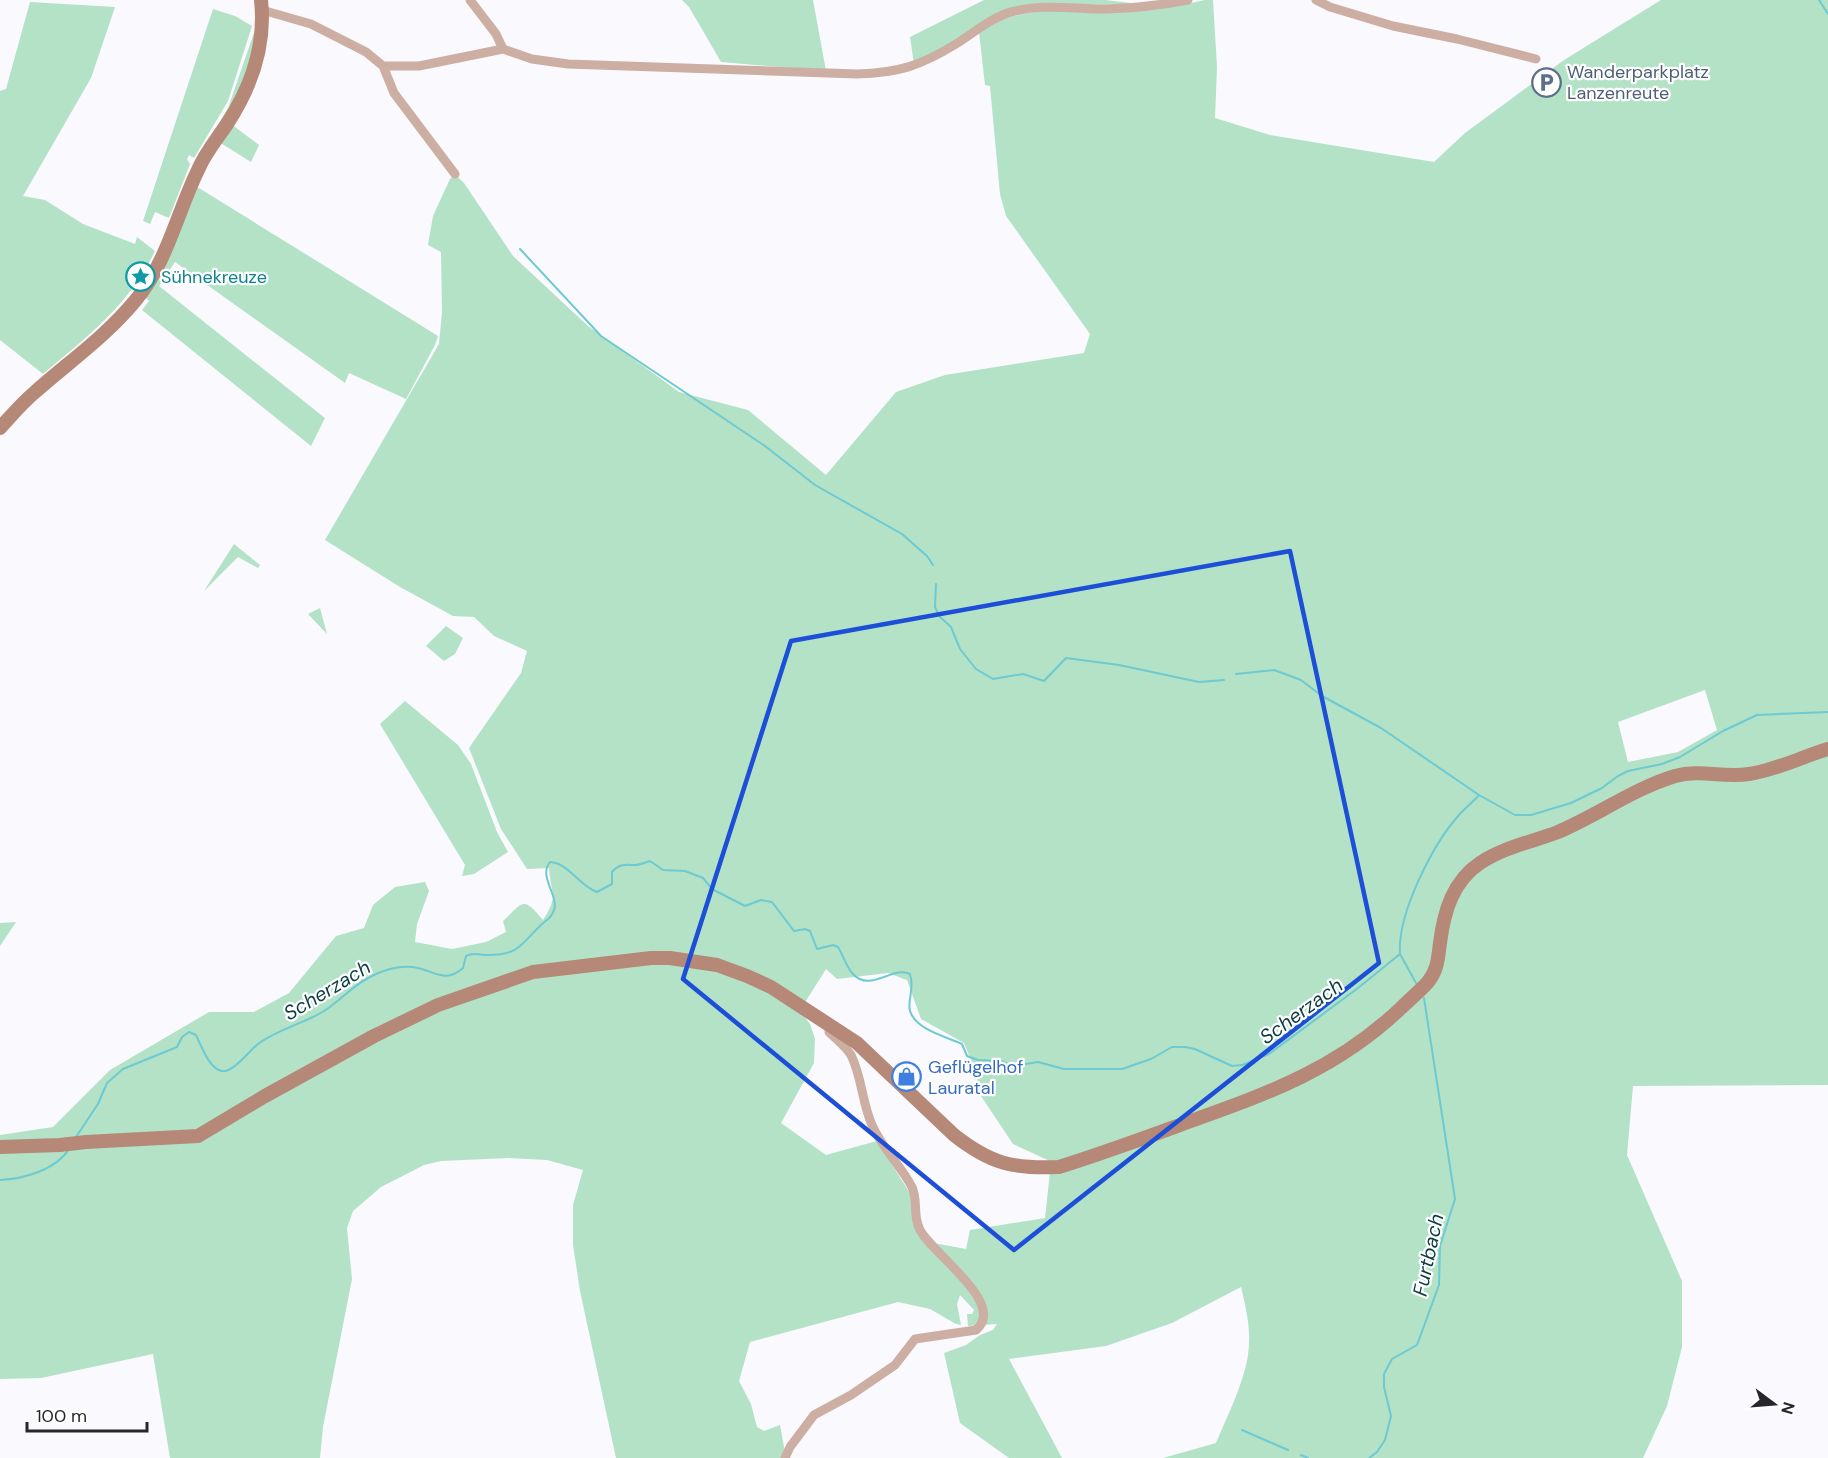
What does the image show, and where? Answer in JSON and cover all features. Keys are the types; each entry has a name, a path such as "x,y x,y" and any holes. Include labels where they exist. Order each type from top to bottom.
{"street":[{"path":"470,0 496,34 503,49"},
{"path":"383,66 419,66 503,49 532,59 568,64 881,74 912,67 928,60 1001,15 1016,11 1035,8 1126,8 1188,0"},
{"path":"1316,0 1330,7 1393,26 1457,39 1536,60"},
{"path":"0,428 33,393 96,342 138,298 165,251 198,169 233,114 252,76 263,32 261,5 311,24 366,52 383,66 394,93 455,174"},
{"path":"0,1147 198,1136 265,1096 438,1005 533,972 651,958 680,959 717,965 771,987 857,1043 970,1148 984,1156 1010,1165 1030,1168 1059,1167 1245,1101 1319,1069 1344,1054 1383,1025 1427,983 1436,967 1445,916 1455,890 1466,875 1495,854 1560,831 1633,793 1675,776 1696,772 1745,775 1766,771 1828,749"},
{"path":"785,1458 790,1447 814,1415 851,1395 895,1365 915,1340 976,1330 982,1324 985,1315 983,1305 970,1287 919,1228 912,1188 872,1125 850,1054 829,1032 830,1024"}],"highlighted area":[{"path":"1290,551 1379,963 1014,1250 683,979 791,641"}],"green space":[{"path":"682,0 813,0 826,71 721,62 689,7"},
{"path":"984,0 1105,0 1139,4 1030,6 914,64 910,37"},
{"path":"1213,0 1217,67 1215,118 1270,135 1434,162 1465,133 1564,60 1661,0 1828,0 1828,1085 1633,1086 1627,1155 1682,1281 1682,1347 1667,1406 1643,1458 1163,1458 1216,1443 1246,1367 1249,1328 1241,1287 1172,1323 1106,1346 1009,1359 1062,1458 1009,1458 960,1423 944,1353 966,1345 980,1335 993,1330 997,1324 968,1326 967,1314 972,1314 974,1310 960,1295 957,1304 961,1325 930,1309 898,1302 750,1342 739,1381 751,1404 757,1427 764,1431 780,1425 785,1452 783,1458 616,1458 580,1291 573,1245 573,1205 583,1170 547,1160 508,1158 441,1161 424,1165 381,1187 353,1211 347,1228 352,1279 323,1427 320,1458 170,1458 153,1354 41,1378 0,1379 0,1135 53,1127 110,1070 209,1012 254,1012 289,993 336,936 364,928 373,905 395,887 425,882 429,891 417,924 415,942 452,949 486,942 506,932 503,921 523,904 531,907 543,920 551,905 553,895 549,868 527,869 501,829 469,748 521,673 527,651 494,636 474,617 453,616 400,587 325,540 439,344 442,312 441,252 428,245 433,216 450,179 455,174 464,183 513,256 588,326 679,392 748,410 826,475 896,392 945,375 1084,353 1090,334 1006,216 1000,194 990,86 985,85 979,32 1007,18 1022,14 1069,9 1187,4","holes":["1705,690 1717,730 1678,752 1628,762 1618,722","826,969 837,979 888,973 907,980 921,1019 964,1043 976,1073 979,1093 1013,1144 1052,1162 1094,1154 1050,1172 1045,1218 970,1230 966,1249 928,1242 916,1203 877,1141 826,1155 781,1123 814,1063 815,1039 810,1024 800,1011 743,978 804,1004"]},
{"path":"30,2 115,7 91,78 23,196 45,200 83,224 135,244 137,237 155,251 145,270 120,303 91,333 43,374 0,340 0,91 6,89"},
{"path":"213,9 235,16 252,26 228,101 194,158 189,155 187,159 190,164 169,218 155,212 150,224 143,221"},
{"path":"255,30 258,36 238,97 198,159 228,108"},
{"path":"231,124 259,145 251,162 219,142"},
{"path":"194,185 438,336 406,399 349,373 345,383 175,262 159,286 325,418 311,446 142,310 149,301 144,296"},
{"path":"234,544 260,565 258,568 238,557 204,591"},
{"path":"320,608 327,634 308,614"},
{"path":"446,626 463,638 455,654 444,661 426,646"},
{"path":"405,701 458,745 471,764 497,832 508,852 474,874 462,876 465,865 380,724"},
{"path":"16,922 0,946 0,923"}],"waterway":[{"path":"1819,0 1828,14"},
{"path":"520,249 601,336 765,446 815,485 902,534 927,556 933,565"},
{"path":"936,584 935,607 939,616 951,627 960,649 976,669 993,679 1023,674 1044,681 1066,658 1119,665 1199,682 1224,680"},
{"path":"1236,674 1274,670 1301,680 1322,696 1381,728 1479,795"},
{"name":"Scherzach","path":"76,1137 98,1104 107,1083 123,1069 177,1047 182,1037 189,1032 196,1035 213,1066 226,1071 236,1065 258,1044 324,1011 359,984 377,974 391,969 412,967 438,975 450,975 463,968 466,956 498,955 513,951 523,944 553,913 554,898 546,874 550,862 563,866 597,892 612,884 612,872 618,867 639,865 650,861 663,870 685,871 703,878 712,889 745,906 761,900 772,902 794,931 805,929 810,931 817,949 833,945 838,947 850,970 859,979 866,981 896,973 910,974 912,985 909,1007 913,1018 925,1028 962,1044 967,1056 978,1060 1001,1061 1013,1066 1038,1062 1064,1069 1122,1069 1151,1059 1172,1047 1185,1047 1195,1049 1232,1066 1242,1065 1269,1054 1400,954 1404,919 1428,861 1461,812 1479,795 1515,815 1531,815 1571,803 1602,788 1628,771 1662,764 1680,757 1723,731 1757,715 1828,712"},
{"name":"Furtbach","path":"1400,954 1416,983"},
{"name":"Furtbach","path":"1369,1458 1377,1452 1385,1440 1391,1416 1384,1387 1384,1374 1392,1359 1417,1345 1439,1285 1440,1246 1455,1199 1424,998"},
{"name":"Scherzach","path":"0,1180 19,1178 48,1168 69,1149"},
{"path":"1242,1430 1288,1450"},
{"path":"1301,1455 1308,1458"}],"place":[{"name":"Wanderparkplatz Lanzenreute","path":"1546,82"},
{"name":"Sühnekreuze","path":"140,277"},
{"name":"Geflügelhof Lauratal","path":"907,1077"}]}
